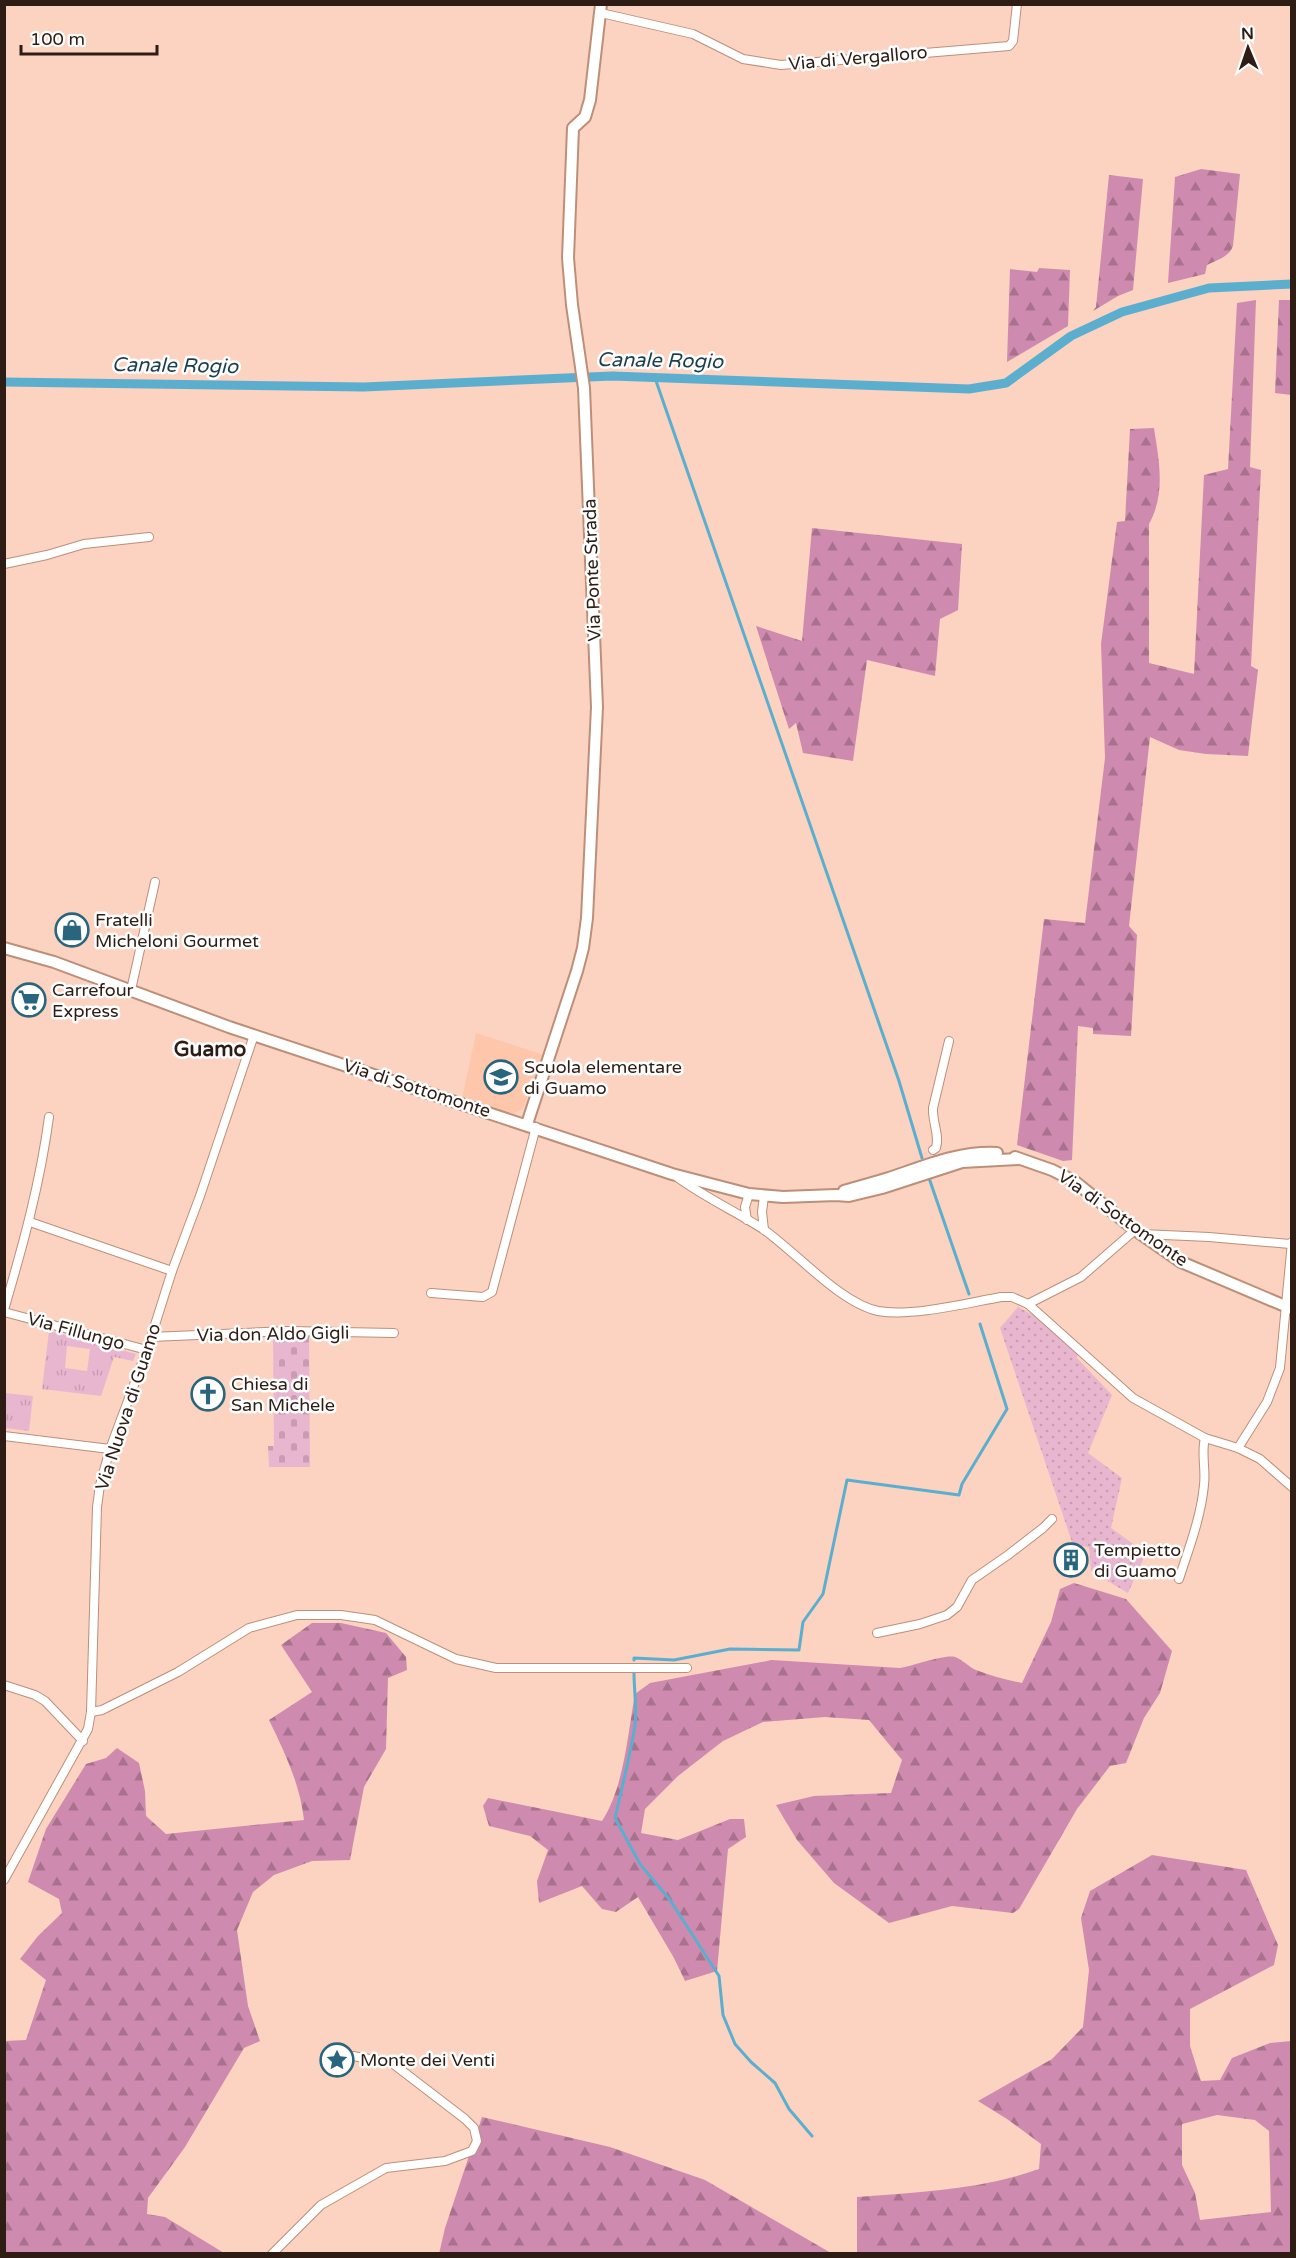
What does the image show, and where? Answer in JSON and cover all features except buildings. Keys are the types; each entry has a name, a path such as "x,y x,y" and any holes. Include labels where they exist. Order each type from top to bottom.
{"main road":[{"name":"Via Ponte Strada","path":"531,1126 577,971 587,918 597,707 584,388 568,258 573,128 585,117 590,100 601,9"},
{"name":"Via di Sottomonte","path":"4,948 54,962 254,1035 674,1174 749,1194 798,1198 836,1194 926,1165 973,1153 1001,1153 1052,1170 1074,1181 1138,1232 1181,1262 1289,1308"},
{"name":"Via di Sottomonte","path":"836,1194 849,1196 875,1191 962,1162 1019,1159"}],"street":[{"name":"Via di Vergalloro","path":"601,9 693,34 743,59 781,65 1009,46 1013,41 1017,4"},
{"path":"4,564 84,544 149,537"},
{"path":"131,990 155,882"},
{"name":"Via Nuova di Guamo","path":"4,1880 88,1729 91,1712 97,1507 100,1485 110,1449 147,1350 254,1035"},
{"path":"926,1165 926,1155 936,1148 938,1141 933,1108 949,1041"},
{"path":"4,1311 30,1222 50,1117"},
{"path":"431,1293 483,1297 492,1292 531,1126"},
{"path":"674,1174 764,1230 849,1298 875,1310 890,1313 934,1309 1001,1297 1012,1297 1028,1304 1133,1398 1205,1438 1238,1448 1260,1459 1292,1487"},
{"path":"747,1220 746,1207 749,1194"},
{"path":"764,1196 762,1212 764,1230"},
{"path":"30,1222 172,1271"},
{"path":"1028,1304 1081,1277 1138,1232 1291,1243 1289,1308 1280,1368 1267,1402 1238,1448"},
{"name":"Via Fillungo","path":"4,1311 147,1350"},
{"name":"Via don Aldo Gigli","path":"151,1337 288,1331 394,1333"},
{"path":"4,1436 110,1449"},
{"path":"1179,1579 1200,1511 1204,1482 1203,1445 1205,1438"},
{"path":"876,1633 920,1624 947,1615 957,1607 972,1580 1017,1548 1052,1519"},
{"path":"91,1712 102,1710 178,1672 249,1628 297,1615 341,1615 375,1620 456,1659 496,1668 687,1668"},
{"path":"4,1685 35,1695 45,1701 83,1741"},
{"path":"272,2253 321,2205 386,2168 446,2161 472,2151 477,2140 474,2128 465,2119 392,2063 353,2056"}],"shaded area":[{"name":"Scuola elementare di Guamo","path":"476,1033 544,1055 523,1109 513,1114 462,1099"}],"green space":[{"path":"1201,169 1240,174 1233,246 1226,256 1207,265 1205,274 1168,283 1175,177"},
{"path":"1109,175 1143,179 1133,290 1093,311 1096,307"},
{"path":"1039,268 1070,270 1068,326 1007,362 1010,269 1037,272"},
{"path":"1256,300 1250,467 1261,470 1251,666 1258,670 1248,756 1179,750 1150,737 1129,926 1137,935 1131,1036 1093,1034 1093,1028 1078,1026 1072,1160 1063,1161 1017,1145 1044,919 1085,923 1105,758 1101,644 1117,522 1125,521 1130,429 1154,428 1160,477 1158,501 1149,524 1149,663 1194,674 1204,475 1228,469 1237,303"},
{"path":"1279,300 1291,300 1291,395 1275,393"},
{"path":"812,528 962,544 958,610 940,619 935,676 867,660 853,761 803,753 796,723 789,729 756,626 802,641"},
{"path":"1018,1307 1031,1314 1078,1350 1077,1358 1112,1395 1088,1453 1122,1478 1111,1528 1146,1553 1128,1593 1091,1571 1089,1547 1073,1545 1000,1328"},
{"path":"49,1331 136,1354 133,1361 114,1357 101,1396 42,1389","holes":["67,1346 90,1349 87,1371 65,1368"]},
{"path":"273,1333 309,1333 310,1467 269,1467 268,1446 274,1446"},
{"path":"5,1393 33,1396 29,1431 5,1428"},
{"path":"1074,1583 1126,1599 1172,1651 1160,1693 1144,1718 1126,1763 1110,1766 1077,1809 1019,1909 1013,1913 952,1906 889,1923 834,1883 797,1840 776,1805 814,1796 891,1793 902,1760 869,1720 825,1717 763,1722 723,1741 678,1776 645,1809 641,1833 678,1840 730,1819 744,1819 746,1837 728,1849 717,1971 685,1981 638,1897 616,1912 602,1909 582,1886 539,1903 537,1881 548,1850 530,1836 489,1826 483,1806 488,1798 602,1821 620,1776 635,1694 650,1683 772,1660 900,1668 955,1657 973,1669 1022,1683 1051,1622 1060,1589"},
{"path":"312,1623 341,1623 386,1633 406,1657 407,1670 388,1678 386,1749 364,1787 350,1860 312,1861 274,1875 253,1892 237,1930 248,2006 260,2041 244,2048 185,2147 148,2198 147,2214 165,2217 224,2253 5,2253 5,2041 26,2040 46,1980 20,1959 38,1936 62,1913 59,1899 28,1882 46,1829 86,1764 106,1758 117,1748 139,1763 145,1791 146,1816 166,1834 304,1820 295,1781 269,1720 312,1692 281,1645"},
{"path":"1152,1855 1246,1870 1278,1945 1274,1965 1190,2009 1190,2046 1201,2081 1220,2080 1232,2058 1270,2043 1291,2041 1291,2253 857,2253 857,2197 972,2186 1039,2169 1041,2144 978,2101 1052,2059 1083,2027 1089,1970 1081,1918 1090,1891","holes":["1217,2115 1255,2120 1269,2131 1271,2212 1200,2220 1195,2193 1182,2165 1182,2124"]},
{"path":"482,2117 610,2147 705,2180 831,2253 439,2254 445,2228"}],"waterway":[{"name":"Canale Rogio","path":"4,382 364,387 612,376 969,389 1006,383 1071,336 1122,312 1209,288 1292,284"},
{"path":"655,378 899,1081 922,1158"},
{"path":"929,1178 969,1294"},
{"path":"634,1660 634,1658 674,1660 730,1649 799,1650 803,1622 823,1594 847,1480 959,1495 962,1484 1007,1409 980,1324"},
{"path":"634,1673 635,1725 615,1818 640,1864 670,1900 719,1976 723,2015 735,2044 775,2083 789,2109 812,2136"}],"place":[{"name":"Fratelli Micheloni Gourmet","path":"72,930"},
{"name":"Carrefour Express","path":"29,1000"},
{"name":"Scuola elementare di Guamo","path":"501,1077"},
{"name":"Chiesa di San Michele","path":"208,1394"},
{"name":"Tempietto di Guamo","path":"1071,1560"},
{"name":"Monte dei Venti","path":"337,2060"}],"district":[{"name":"Guamo","path":"210,1049"}]}
